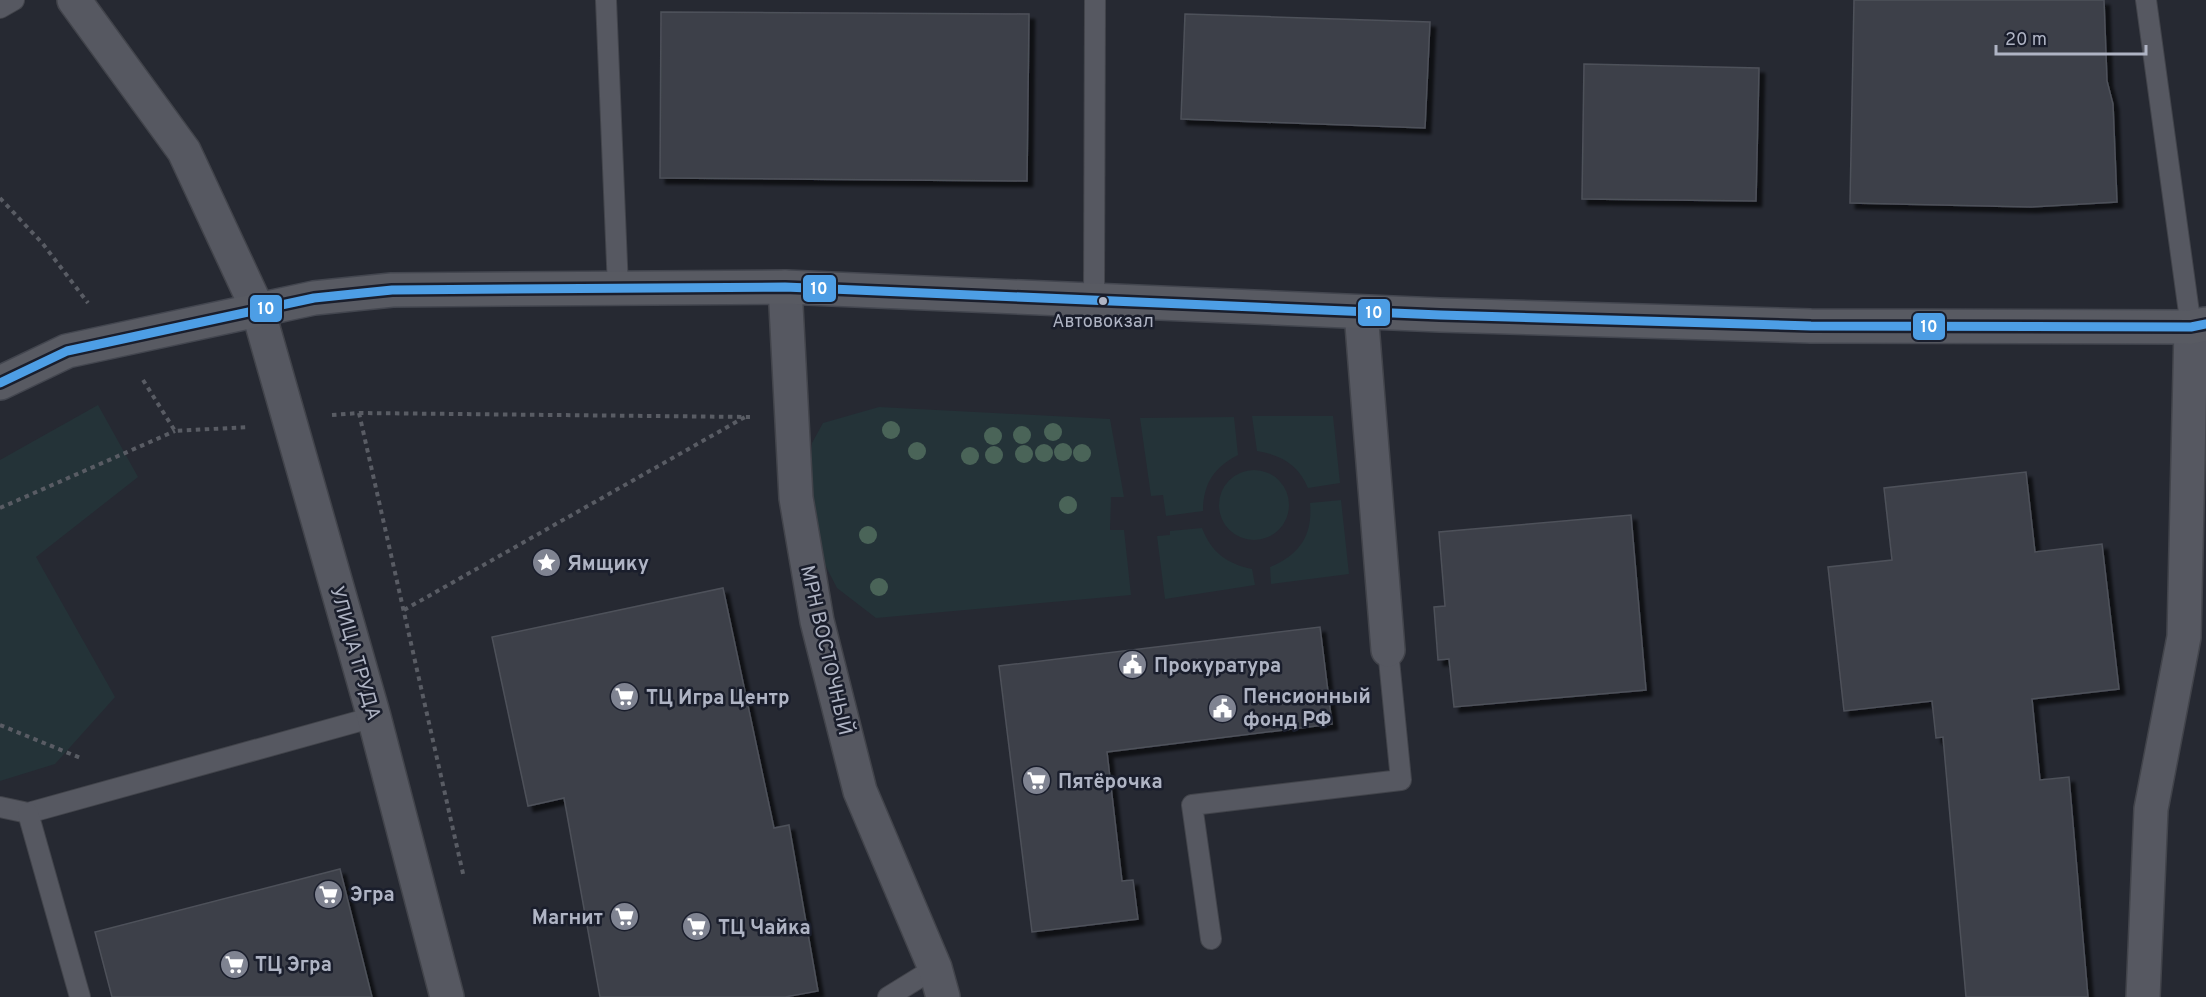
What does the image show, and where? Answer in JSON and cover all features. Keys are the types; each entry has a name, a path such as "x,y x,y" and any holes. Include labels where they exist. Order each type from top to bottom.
{"main road":[{"path":"0,383 67,351 314,298 392,290 785,287 1361,312 1811,326 2199,326"}],"street":[{"name":"УЛИЦА ТРУДА","path":"74,0 184,151 258,310 374,717 447,997"},
{"name":"МРН ВОСТОЧНЫЙ","path":"785,287 796,498 817,621 860,791 939,982"},
{"path":"1361,312 1388,650"},
{"path":"2143,997 2151,809 2195,643 2199,326"}],"lane":[{"path":"0,8 14,0"},
{"path":"606,0 618,288"},
{"path":"1094,301 1095,0"},
{"path":"2146,0 2199,326"},
{"path":"1210,939 1192,805 1401,780 1388,650"},
{"path":"0,807 28,813 374,717"},
{"path":"28,813 80,997"},
{"path":"888,997 939,982"}],"path":[{"path":"0,198 43,244 119,340 175,431"},
{"path":"0,508 175,431 290,425 338,414 359,413 792,417"},
{"path":"359,413 465,883"},
{"path":"404,610 745,417"},
{"path":"0,725 139,782"}],"shaded area":[{"path":"98,405 138,477 36,557 115,697 55,764 0,781 0,460"},
{"path":"879,407 1110,419 1124,497 1111,497 1110,530 1124,530 1131,595 876,618 837,588 823,561 810,478 812,443 823,423"},
{"path":"1252,416 1333,416 1340,483 1308,488 1299,473 1288,462 1274,455 1257,451"},
{"path":"1234,417 1238,455 1222,465 1212,477 1205,493 1203,511 1166,516 1163,495 1151,496 1140,418"},
{"path":"1261,470 1274,476 1283,485 1287,491 1289,505 1287,519 1279,530 1268,538 1247,540 1229,530 1221,519 1219,498 1229,480 1240,472"},
{"path":"1341,500 1349,574 1271,584 1270,567 1289,557 1306,535 1310,503"},
{"path":"1202,528 1210,544 1221,556 1235,564 1252,569 1255,585 1165,599 1157,536 1170,535 1170,531"}],"building":[{"path":"1854,0 2104,0 2107,81 2113,104 2117,202 2031,207 1850,203"},
{"path":"661,12 1029,14 1027,181 660,178"},
{"path":"1185,14 1430,22 1425,128 1181,119"},
{"path":"1584,64 1759,68 1756,201 1582,199"},
{"path":"2026,472 2035,552 2102,544 2119,689 2032,699 2040,780 2069,777 2088,997 1966,997 1943,737 1936,738 1932,701 1844,711 1828,567 1892,560 1884,488"},
{"path":"1631,515 1646,690 1454,707 1449,659 1438,660 1434,607 1445,606 1439,532"},
{"path":"723,588 774,828 789,825 818,991 785,997 600,997 564,798 528,806 492,637"},
{"path":"1320,627 1332,724 1107,752 1122,881 1133,880 1138,919 1032,932 999,666"},
{"name":"ТЦ Эгра","path":"340,869 372,997 112,997 95,932"}],"transit line":[{"name":"10","path":"0,383 67,351 314,298 392,290 785,287 1440,315 1811,326 2191,327 2206,324"}],"place":[{"name":"Автовокзал","path":"1103,301"},
{"name":"Ямщику","path":"546,563"},
{"name":"Прокуратура","path":"1133,665"},
{"name":"ТЦ Игра Центр","path":"625,697"},
{"name":"Пенсионный фонд РФ","path":"1222,708"},
{"name":"Пятёрочка","path":"1037,781"},
{"name":"Эгра","path":"329,894"},
{"name":"Магнит","path":"624,917"},
{"name":"ТЦ Чайка","path":"697,927"},
{"name":"ТЦ Эгра","path":"234,964"}]}
